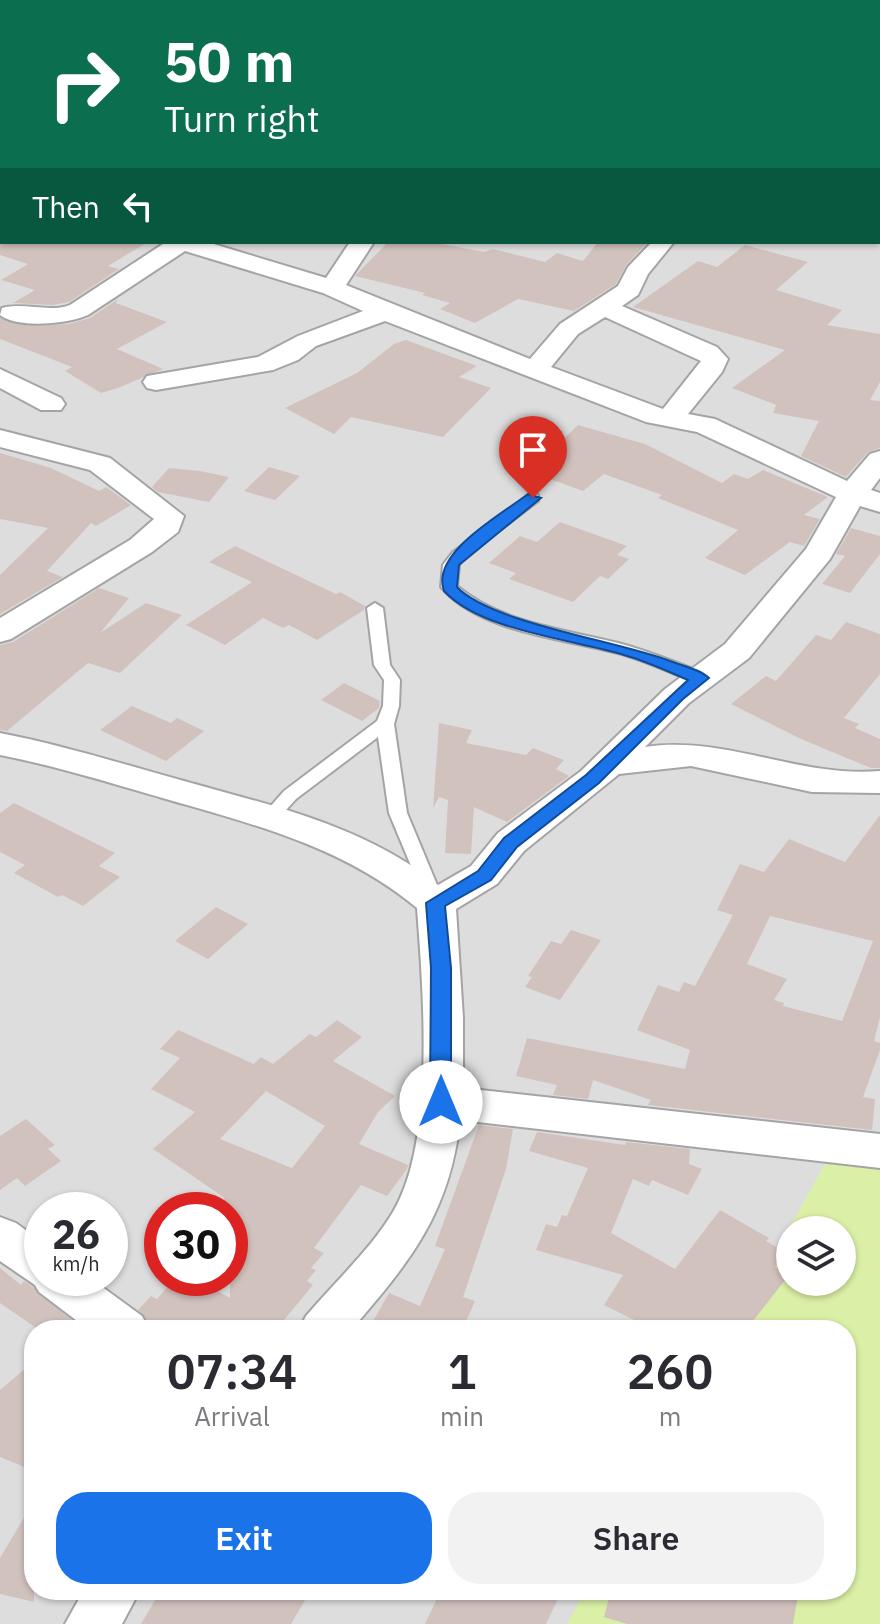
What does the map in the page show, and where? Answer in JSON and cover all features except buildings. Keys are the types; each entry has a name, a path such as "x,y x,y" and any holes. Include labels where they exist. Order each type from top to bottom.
{"street":[{"path":"11,313 64,316 79,310 179,244"},
{"path":"189,244 332,288 669,419 705,425 866,498"},
{"path":"332,288 361,244"},
{"path":"535,369 569,329 629,290 637,272 663,244"},
{"path":"604,307 708,353 715,359 713,366 669,419"},
{"path":"156,382 264,364 317,337 387,311"},
{"path":"0,377 51,404"},
{"path":"0,438 100,464 169,516 167,526 141,546 0,632"},
{"path":"436,903 484,875 511,842 609,764 677,696 737,651 866,498 880,460"},
{"path":"0,744 48,753 324,833 409,878 436,903 441,968 441,1102 436,1146 417,1212 331,1320"},
{"path":"609,764 678,755 701,756 798,780 858,785 880,782"},
{"path":"441,1102 880,1151"},
{"path":"0,1236 24,1254"},
{"path":"79,1296 112,1320"},
{"path":"92,1624 108,1600"}],"lane":[{"path":"533,498 458,555 451,565 449,587 463,602 553,634 628,651 700,678"},
{"path":"375,608 382,665 392,680 391,706 385,724 398,813 436,903"},
{"path":"271,816 302,786 385,724"}],"shaded area":[{"path":"0,244 880,244 880,1624 0,1624"}],"green space":[{"path":"825,1164 880,1168 880,1624 567,1624 580,1600 856,1600 856,1320 738,1320 776,1251 776,1296 856,1296 856,1216 796,1216"}],"route":[{"path":"441,1102 441,968 436,903 464,890 484,875 511,842 593,779 677,696 700,678 628,651 553,634 463,602 449,587 451,565 458,555 533,498"}]}
